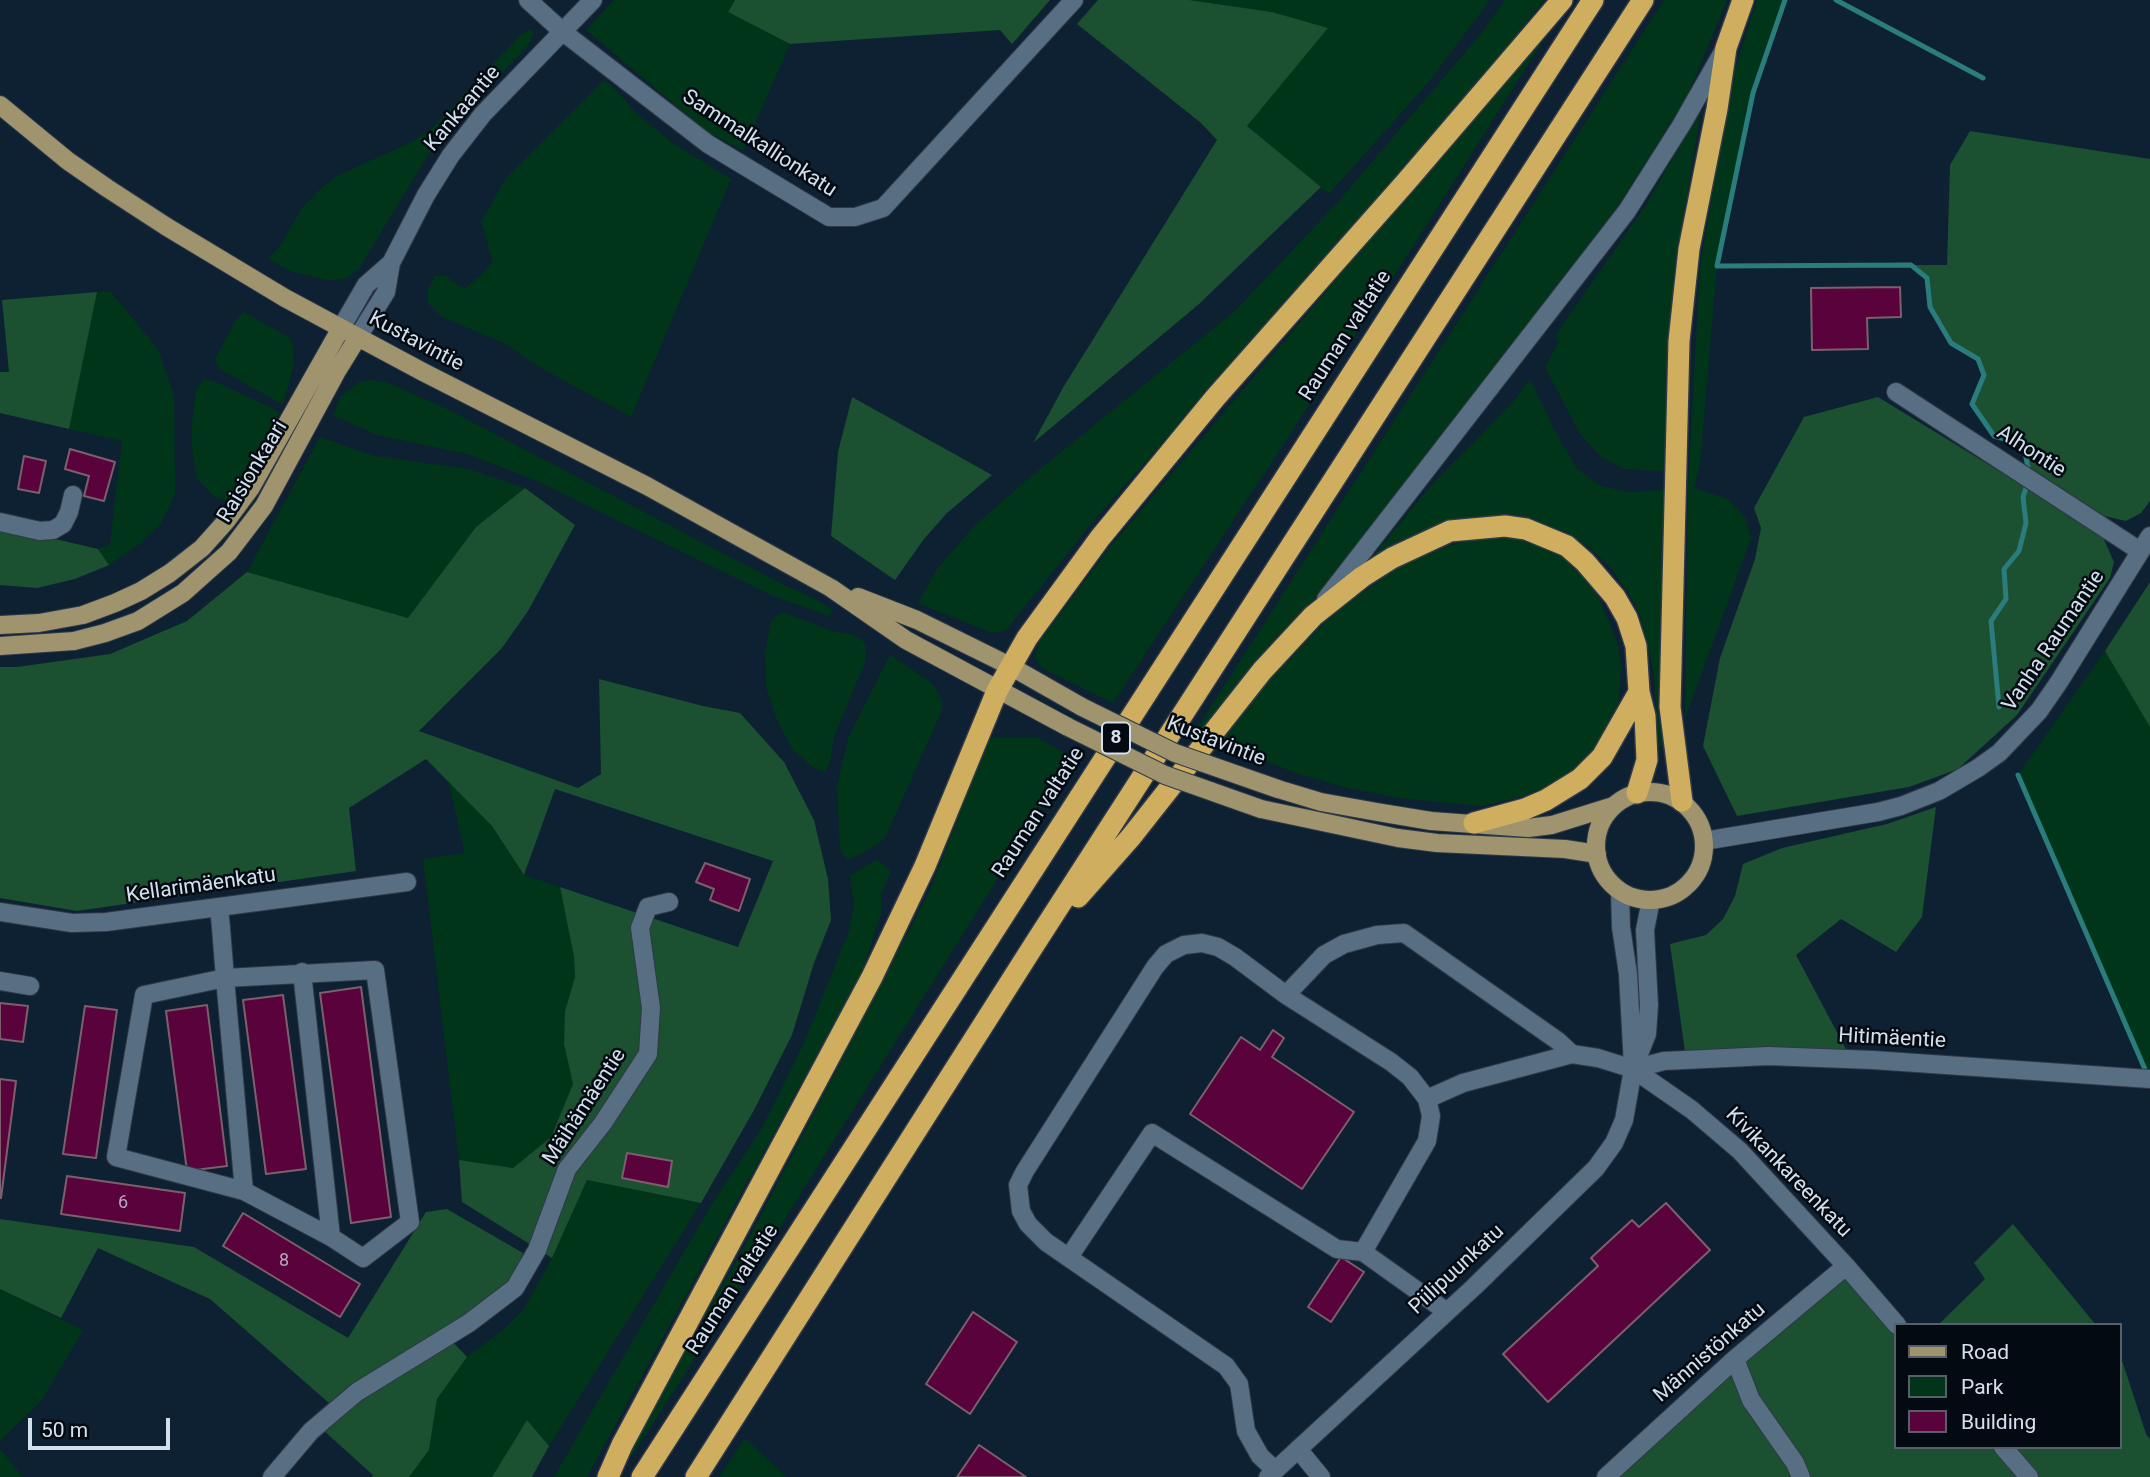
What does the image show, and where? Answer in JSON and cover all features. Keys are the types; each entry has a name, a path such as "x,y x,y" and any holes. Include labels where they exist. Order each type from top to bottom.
{"highway":[{"path":"608,1477 628,1433 872,977 925,866 997,691 1027,638 1100,538 1189,430 1562,0"},
{"name":"Rauman valtatie","path":"642,1477 1593,0"},
{"name":"8","path":"696,1477 1034,945 1643,0"},
{"path":"1682,802 1670,707 1679,341 1689,248 1717,109 1726,48 1743,0"},
{"path":"1034,945 1131,837 1262,671 1314,616 1362,577 1392,558 1450,531 1505,526 1526,529 1567,546 1585,562 1615,597 1627,618 1636,646 1639,692 1645,716 1647,760 1637,793"},
{"path":"1475,823 1525,809 1546,800 1580,779 1602,757 1639,692"}],"main road":[{"name":"Kustavintie","path":"0,105 68,161 127,201 285,298 647,486 831,588 906,640 997,691 1165,775 1261,809 1358,831 1411,839 1512,848 1565,849 1597,854"},
{"name":"Raisionkaari","path":"0,625 39,623 83,615 115,603 170,573 202,548 250,489 341,328"},
{"name":"Raisionkaari","path":"0,646 74,641 105,633 138,621 183,593 229,552 264,506 358,337"},
{"name":"Kustavintie","path":"831,588 917,620 1010,666 1082,707 1175,752 1321,802 1431,821 1528,828 1552,825 1613,807"},
{"path":"1637,793 1660,793 1682,802 1693,812 1701,826 1704,841 1703,859 1696,875 1684,888 1669,897 1651,900 1635,898 1620,891 1609,881 1597,854 1597,837 1603,820 1613,807 1637,793"}],"street":[{"name":"Sammalkallionkatu","path":"528,0 563,32 708,144 829,217 855,217 883,208 1074,0"},
{"name":"Kankaantie","path":"358,337 386,292 391,263 426,195 451,155 483,114 593,0"},
{"path":"1314,616 1627,211 1726,48"},
{"name":"Kankaantie","path":"341,328 366,285 391,263"},
{"name":"Alhontie","path":"1896,392 2145,543"},
{"path":"0,522 40,531 53,530 63,524 69,512 72,495"},
{"name":"Vanha Raumantie","path":"1704,841 1889,809 1939,791 1978,768 1999,753 2039,711 2145,543"},
{"name":"Kellarimäenkatu","path":"0,912 72,923 106,922 407,881"},
{"path":"1620,891 1633,1069"},
{"path":"1633,1069 1647,1034 1649,1005 1645,930 1651,900"},
{"name":"Mäihämäentie","path":"272,1477 311,1430 357,1392 469,1323 515,1289 537,1250 567,1169 603,1123 648,1054 651,1008 640,928 648,907 669,902"},
{"path":"219,907 244,1191"},
{"path":"1286,995 1324,956 1344,944 1377,935 1404,933 1558,1041 1572,1054"},
{"path":"1272,1474 1246,1431 1239,1384 1227,1366 1046,1242 1028,1224 1021,1211 1018,1185 1025,1171 1155,967 1166,954 1184,945 1202,943 1219,947 1286,995 1391,1062 1410,1077 1427,1099 1431,1116 1427,1140 1363,1252"},
{"path":"376,970 410,1222 363,1258 331,1237 244,1191 116,1157 144,995 225,978 302,972 376,970"},
{"path":"302,972 331,1237"},
{"path":"0,981 30,986"},
{"path":"1427,1099 1463,1083 1572,1054"},
{"name":"Kivikankareenkatu","path":"1572,1054 1598,1058 1633,1069 1692,1110 1740,1151 1895,1323"},
{"name":"Hitimäentie","path":"1633,1069 1664,1060 1768,1056 1873,1060 2150,1079"},
{"name":"Piilipuunkatu","path":"1272,1474 1447,1312 1596,1168 1614,1143 1624,1120 1633,1069"},
{"path":"1069,1257 1152,1133 1337,1249 1363,1252 1447,1312"},
{"name":"Männistönkatu","path":"1605,1477 1735,1359 1846,1266"},
{"path":"1735,1359 1751,1400 1796,1463 1801,1477"},
{"path":"1298,1449 1321,1477"},
{"path":"2005,1449 2029,1477"}],"green space":[{"path":"614,0 735,0 728,12 790,44 743,151 709,133 586,30"},
{"path":"735,0 1050,0 1012,44 1000,30 790,44 728,12"},
{"path":"1098,0 1189,0 1272,12 1328,28 1247,126 1321,187 1199,304 1033,443 1064,386 1217,140 1201,123 1077,24"},
{"path":"1189,0 1490,0 1427,84 1329,194 1247,126 1327,28 1272,12"},
{"path":"1505,0 1544,0 1361,220 1094,520 1006,630 992,633 918,603 937,569 975,525 1235,311 1337,203 1480,35"},
{"path":"1664,0 1727,0 1688,95 1617,208 1315,598 1231,692 1197,738 1192,736"},
{"path":"1757,0 1785,0 1746,126 1717,266 1700,464 1694,488 1728,499 1746,519 1751,538 1685,719 1688,486 1700,267 1732,78"},
{"path":"530,29 534,32 530,43 431,150 359,269 344,279 329,280 293,272 268,259 279,247 302,208 317,192 337,176 409,143 430,130 519,36"},
{"path":"1538,41 1541,44 1396,273 1113,703 1042,668 1035,658 1039,642 1111,546"},
{"path":"603,81 609,83 638,115 674,144 731,179 631,417 539,367 506,344 442,317 427,302 428,289 435,276 446,276 464,289 493,261 481,222 506,178"},
{"path":"1701,109 1681,234 1664,471 1624,469 1602,458 1580,434 1545,367 1559,341 1555,336 1646,205"},
{"path":"1970,131 2150,159 2150,501 2141,513 2126,521 2104,516 2028,466 2023,444 1994,436 1972,404 1984,375 1978,359 1951,343 1930,307 1927,278 1911,265 1947,265 1950,165"},
{"path":"110,291 158,349 174,396 175,493 162,522 138,545 109,565 98,549 110,544 122,441 69,429 97,292"},
{"path":"97,292 69,429 0,413 0,372 9,372 2,300"},
{"path":"244,312 290,338 294,348 293,368 283,405 218,368 215,359 236,320"},
{"path":"204,379 280,412 245,479 233,498 226,500 215,497 197,479 192,448 192,424 196,390"},
{"path":"1530,379 1577,469 1601,486 1628,492 1663,490 1664,746 1659,745 1653,669 1641,617 1611,568 1589,547 1557,529 1524,519 1484,517 1449,523 1368,562 1434,482 1512,403"},
{"path":"373,380 388,383 447,409 833,610 829,616 773,596 530,478 467,454 377,435 333,416 340,397 359,382"},
{"path":"852,397 992,475 947,513 924,539 895,580 831,536 838,452"},
{"path":"1878,397 2101,533 2114,562 2110,578 2017,715 1958,769 1909,787 1737,816 1703,746 1720,658 1755,559 1761,528 1754,508 1804,417"},
{"path":"320,437 374,456 468,469 525,488 476,527 408,618 247,572"},
{"path":"525,488 575,525 528,611 502,648 419,731 578,788 601,774 599,679 740,713 784,762 814,820 828,879 831,920 814,963 792,1035 754,1110 701,1203 587,1180 552,1258 462,1202 459,1160 513,1168 551,1137 573,1084 564,1044 565,1011 575,977 574,957 560,887 738,947 773,861 555,789 524,875 492,826 426,759 349,808 356,871 77,911 0,898 0,667 110,654 187,621 247,572 408,618 476,527"},
{"path":"0,526 98,549 109,565 75,579 37,588 0,585"},
{"path":"1508,536 1558,553 1581,573 1597,593 1617,642 1621,665 1618,705 1599,745 1574,771 1548,787 1483,806 1400,798 1348,788 1296,773 1220,743 1262,688 1317,630 1353,599 1401,566 1436,549 1482,537"},
{"path":"2150,582 2150,727 2105,651"},
{"path":"782,612 835,632 852,634 864,642 866,648 865,662 834,737 830,762 825,772 815,769 793,750 777,720 766,687 765,651 772,619"},
{"path":"2105,651 2150,727 2150,1079 2018,775"},
{"path":"890,655 931,682 942,700 942,710 885,838 869,850 848,860 840,850 837,787 848,738"},
{"path":"1037,737 1073,758 776,1233 632,1456 628,1454 753,1231 929,892 989,738"},
{"path":"448,780 492,826 524,875 560,887 574,957 575,977 565,1011 564,1044 573,1084 551,1137 513,1168 459,1160 423,859 465,853"},
{"path":"1936,807 1922,917 1896,952 1841,919 1796,955 1848,1053 1685,1052 1670,944 1706,935 1723,919 1735,896 1743,864 1782,848 1887,824"},
{"path":"877,859 891,871 881,895 881,914 863,969 587,1477 554,1477 710,1207 762,1128 804,1043 849,931 854,904 850,876"},
{"path":"587,1180 701,1203 549,1446 527,1420 492,1477 409,1477 429,1450 437,1399 467,1357 503,1330 524,1309 552,1258"},
{"path":"447,1209 523,1253 510,1285 475,1311 385,1365 329,1403 210,1299 98,1248 61,1318 0,1289 0,1219 194,1247 348,1338 426,1212"},
{"path":"2013,1224 2094,1323 1940,1323 1985,1279 1974,1263"},
{"path":"1846,1266 1895,1324 1895,1449 2122,1449 2122,1360 2150,1439 2150,1477 1606,1477"},
{"path":"0,1289 83,1330 42,1400 0,1441"},
{"path":"451,1340 467,1357 437,1399 429,1450 409,1477 372,1477 373,1475 323,1430 360,1399"},
{"path":"527,1420 549,1446 532,1477 492,1477"},
{"path":"745,1438 786,1477 719,1477"},
{"path":"0,1449 23,1477 0,1477"}],"building":[{"path":"1900,287 1901,317 1867,318 1868,349 1812,350 1811,288"},
{"path":"70,449 115,462 104,501 84,496 89,476 65,469"},
{"path":"24,456 46,461 39,493 18,489"},
{"path":"705,863 750,879 739,911 710,900 714,889 696,882"},
{"path":"361,987 391,1217 351,1223 320,993"},
{"path":"283,995 306,1169 266,1174 243,1000"},
{"path":"0,1003 28,1006 23,1042 0,1039"},
{"path":"207,1005 227,1166 187,1171 166,1011"},
{"path":"85,1006 117,1010 96,1158 63,1154"},
{"path":"1273,1030 1284,1038 1272,1057 1354,1112 1302,1189 1190,1114 1241,1037 1260,1050"},
{"path":"0,1079 16,1081 1,1198 0,1198"},
{"path":"627,1153 672,1161 668,1187 622,1178"},
{"path":"67,1176 185,1193 180,1231 61,1214"},
{"path":"1666,1203 1710,1250 1548,1402 1503,1354 1598,1266 1591,1258 1632,1220 1639,1227"},
{"path":"243,1213 360,1284 340,1317 223,1246"},
{"path":"1341,1257 1364,1272 1331,1322 1308,1307"},
{"path":"973,1312 1017,1342 970,1414 926,1384"},
{"path":"979,1445 1026,1477 957,1477"}],"waterway":[{"path":"1785,0 1753,93 1717,266 1911,265 1927,278 1930,307 1951,343 1978,359 1984,375 1972,404 1994,436 2023,444 2029,472"},
{"path":"1836,0 1983,78"},
{"path":"1999,707 1991,621 2006,599 2004,569 2019,551 2026,523 2023,497 2028,482"},
{"path":"2018,775 2147,1074"}]}
